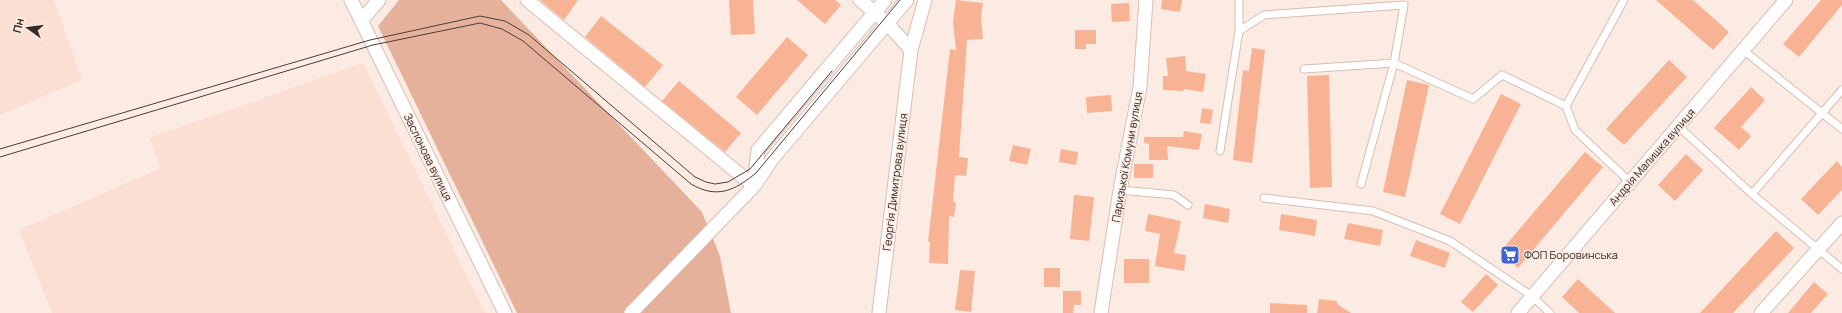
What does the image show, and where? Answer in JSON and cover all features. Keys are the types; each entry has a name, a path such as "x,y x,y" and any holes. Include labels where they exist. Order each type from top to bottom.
{"street":[{"name":"Заслонова вулиця","path":"351,0 505,313"},
{"path":"361,20 379,0"},
{"path":"527,0 754,186"},
{"path":"860,0 888,23 911,50"},
{"path":"754,186 758,150 886,0"},
{"path":"631,313 754,186 772,158 908,0"},
{"name":"Георгія Димитрова вулиця","path":"879,313 911,50 925,0"},
{"name":"Паризької Комуни вулиця","path":"1101,313 1120,190 1140,87 1146,0"},
{"name":"Андрія Малишка вулиця","path":"1518,313 1786,0"},
{"path":"1761,313 1842,223"}],"lane":[{"path":"1220,151 1239,32 1239,0"},
{"path":"1566,106 1624,0"},
{"path":"1239,32 1264,15 1404,2 1394,63 1361,184"},
{"path":"1743,50 1842,129"},
{"path":"1304,69 1394,63 1473,99 1502,75 1566,106 1575,130 1630,182"},
{"path":"1752,194 1842,90"},
{"path":"1678,126 1752,194 1842,269"},
{"path":"1120,190 1174,195 1188,205"},
{"path":"1264,198 1373,211 1450,241 1532,296 1550,313"}],"shaded area":[{"path":"0,0 54,0 82,80 0,115"},
{"path":"399,0 501,0 702,212 720,256 731,313 517,313 378,26"},
{"path":"363,63 485,313 52,313 19,230 161,168 149,138"}],"building":[{"path":"540,0 578,0 564,20"},
{"path":"729,0 753,0 755,34 731,35"},
{"path":"797,0 835,0 841,5 825,24"},
{"path":"956,0 983,3 981,17 983,39 967,40 959,157 968,158 966,176 955,175 953,202 956,203 954,217 949,216 948,264 929,263 930,242 928,242 950,49 956,50 953,22"},
{"path":"1162,0 1182,0 1180,12 1161,9"},
{"path":"1656,0 1693,0 1729,32 1713,50"},
{"path":"1821,0 1842,0 1842,5 1799,57 1783,44"},
{"path":"1129,3 1130,21 1112,22 1111,4"},
{"path":"601,16 663,65 645,87 585,37"},
{"path":"1075,30 1096,30 1096,44 1086,44 1086,49 1075,49"},
{"path":"787,37 808,55 757,115 736,97"},
{"path":"1252,48 1265,50 1252,163 1233,160 1243,70 1249,71"},
{"path":"1185,56 1186,71 1206,74 1203,92 1184,89 1183,91 1163,90 1163,76 1168,76 1166,58"},
{"path":"1669,60 1687,77 1624,145 1606,129"},
{"path":"1329,75 1332,187 1310,188 1307,76"},
{"path":"1407,80 1429,85 1405,197 1383,192"},
{"path":"679,81 741,133 725,152 662,101"},
{"path":"1751,87 1765,100 1741,127 1751,136 1739,150 1714,128"},
{"path":"1501,94 1521,104 1460,224 1440,214"},
{"path":"1111,95 1112,111 1087,113 1086,97"},
{"path":"1202,108 1213,110 1211,124 1200,123"},
{"path":"1184,131 1202,134 1199,150 1167,146 1168,160 1149,160 1149,144 1144,143 1144,137 1183,137"},
{"path":"1013,145 1031,149 1027,165 1009,161"},
{"path":"1061,149 1078,152 1076,165 1059,162"},
{"path":"1585,152 1603,167 1518,268 1500,252"},
{"path":"1686,154 1703,170 1675,201 1658,185"},
{"path":"1837,161 1842,167 1842,190 1818,215 1801,199"},
{"path":"1134,164 1153,164 1153,178 1134,178"},
{"path":"1074,195 1094,197 1089,241 1070,239"},
{"path":"1205,204 1230,209 1228,223 1203,218"},
{"path":"1148,214 1181,221 1174,253 1186,255 1184,271 1155,266 1160,234 1145,231"},
{"path":"1281,214 1317,220 1315,236 1279,230"},
{"path":"1348,223 1383,230 1380,246 1344,239"},
{"path":"1776,231 1794,248 1733,313 1700,313"},
{"path":"1416,240 1450,253 1445,268 1410,256"},
{"path":"1124,259 1149,259 1149,283 1124,283"},
{"path":"1044,268 1060,268 1060,287 1044,287"},
{"path":"960,270 975,271 971,312 955,310"},
{"path":"1486,274 1498,285 1473,312 1461,302"},
{"path":"1578,279 1615,313 1579,313 1562,297"},
{"path":"1814,282 1828,294 1811,313 1788,313"},
{"path":"1063,291 1081,291 1081,305 1074,305 1073,313 1063,313"},
{"path":"1319,299 1337,301 1337,304 1351,313 1317,313"},
{"path":"1270,303 1307,305 1307,313 1270,313"}],"tram line":[{"path":"0,157 373,45 480,23 502,29 523,41 691,184 700,189 709,191 725,191 740,184 756,173 900,0"},
{"path":"0,149 370,40 480,16 505,21 529,35 695,177 715,184 728,182 750,169 832,71"}],"place":[{"name":"ФОП Боровинська","path":"1510,255"}]}
